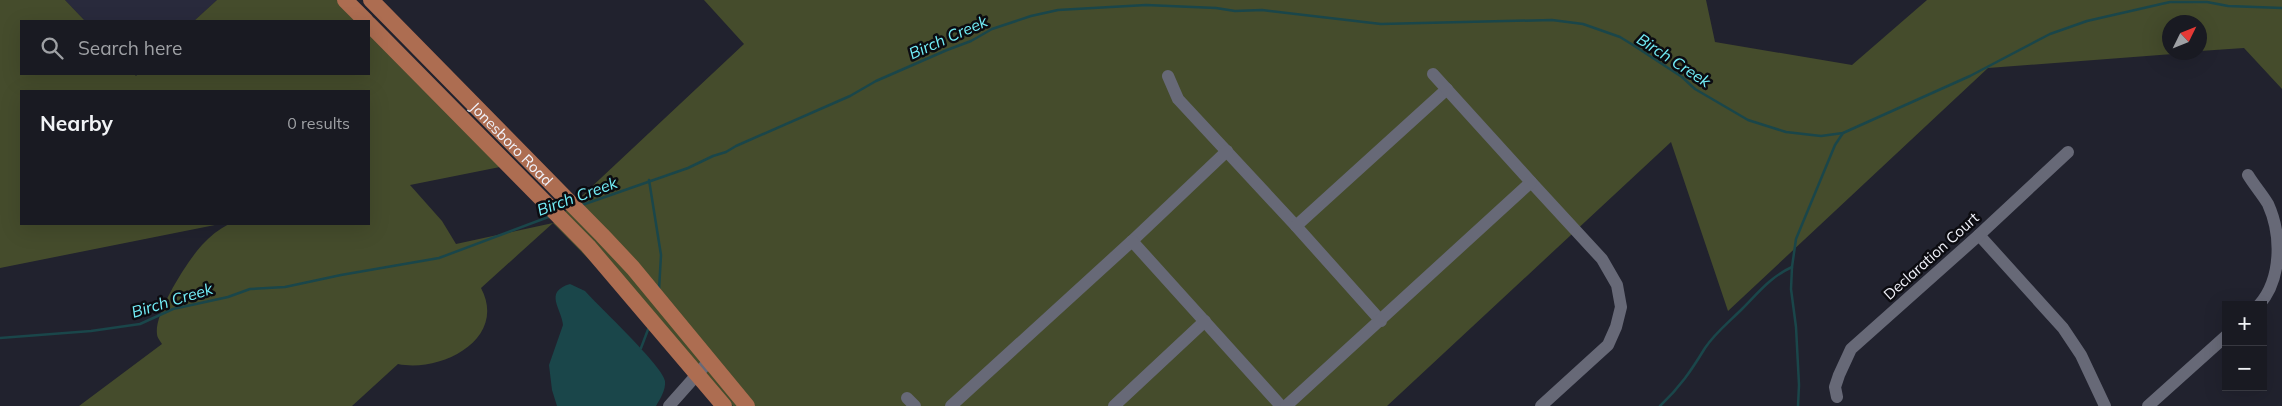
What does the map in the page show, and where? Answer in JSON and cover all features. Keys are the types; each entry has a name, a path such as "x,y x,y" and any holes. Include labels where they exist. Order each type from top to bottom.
{"main road":[{"name":"Jonesboro Road","path":"346,0 366,20"},
{"name":"Jonesboro Road","path":"371,0 639,275 747,406"},
{"name":"Jonesboro Road","path":"370,24 588,246 724,406"}],"street":[{"path":"1433,74 1602,259 1617,285 1621,307 1616,327 1608,345 1541,406"},
{"path":"1168,76 1178,99 1381,321"},
{"path":"1296,226 1447,89"},
{"path":"950,406 1132,241 1227,151"},
{"name":"Declaration Court","path":"1837,396 1835,387 1851,349 1979,235 2068,152"},
{"path":"2248,175 2268,205 2277,228 2280,246 2279,266 2272,286 2261,301"},
{"path":"1286,406 1531,182"},
{"path":"1979,235 2063,328 2081,355 2105,406"},
{"path":"1132,241 1281,406"},
{"path":"1114,406 1205,321"},
{"path":"2148,406 2222,340"},
{"path":"669,406 697,373 710,361"}],"shaded area":[{"path":"0,0 65,0 84,20 20,20 20,75 370,75 370,27 500,167 410,185 442,221 456,244 553,223 481,288 487,306 485,323 478,337 466,348 450,357 433,363 398,364 352,406 79,406 162,344 157,335 157,325 173,287 196,252 222,228 227,225 370,225 370,90 20,90 20,225 215,225 0,268"},
{"path":"65,0 217,0 195,20 84,20"},
{"path":"217,0 344,0 363,20 195,20"},
{"path":"704,0 1706,0 1715,42 1852,65 1927,0 2282,0 2282,89 2244,48 2207,51 2207,15 2162,15 2162,55 1988,68 1728,311 1671,142 1387,406 733,406 553,223 744,44"},
{"path":"570,284 585,291 662,373 665,388 656,406 557,406 552,390 549,365 563,325 556,296 562,287"}],"waterway":[{"name":"Birch Creek","path":"582,205 688,168 726,152 850,96 876,81 971,41 992,29 1031,16 1058,10 1146,5 1216,8 1235,11 1262,10 1381,24 1552,20 1583,24 1620,37 1682,77 1695,89 1748,120 1786,132 1821,136 1843,133 1970,76 2050,34 2087,21 2170,2 2207,2 2228,6 2282,8"},
{"path":"1798,406 1799,385 1796,327 1791,289 1796,239 1835,145 1843,133"},
{"path":"649,180 661,255 659,290"},
{"name":"Birch Creek","path":"0,338 91,331 140,324 173,309 228,297 250,289 285,287 439,258 551,216"},
{"path":"1660,406 1685,378 1718,332 1771,280 1792,267"},
{"path":"641,348 649,327"}]}
